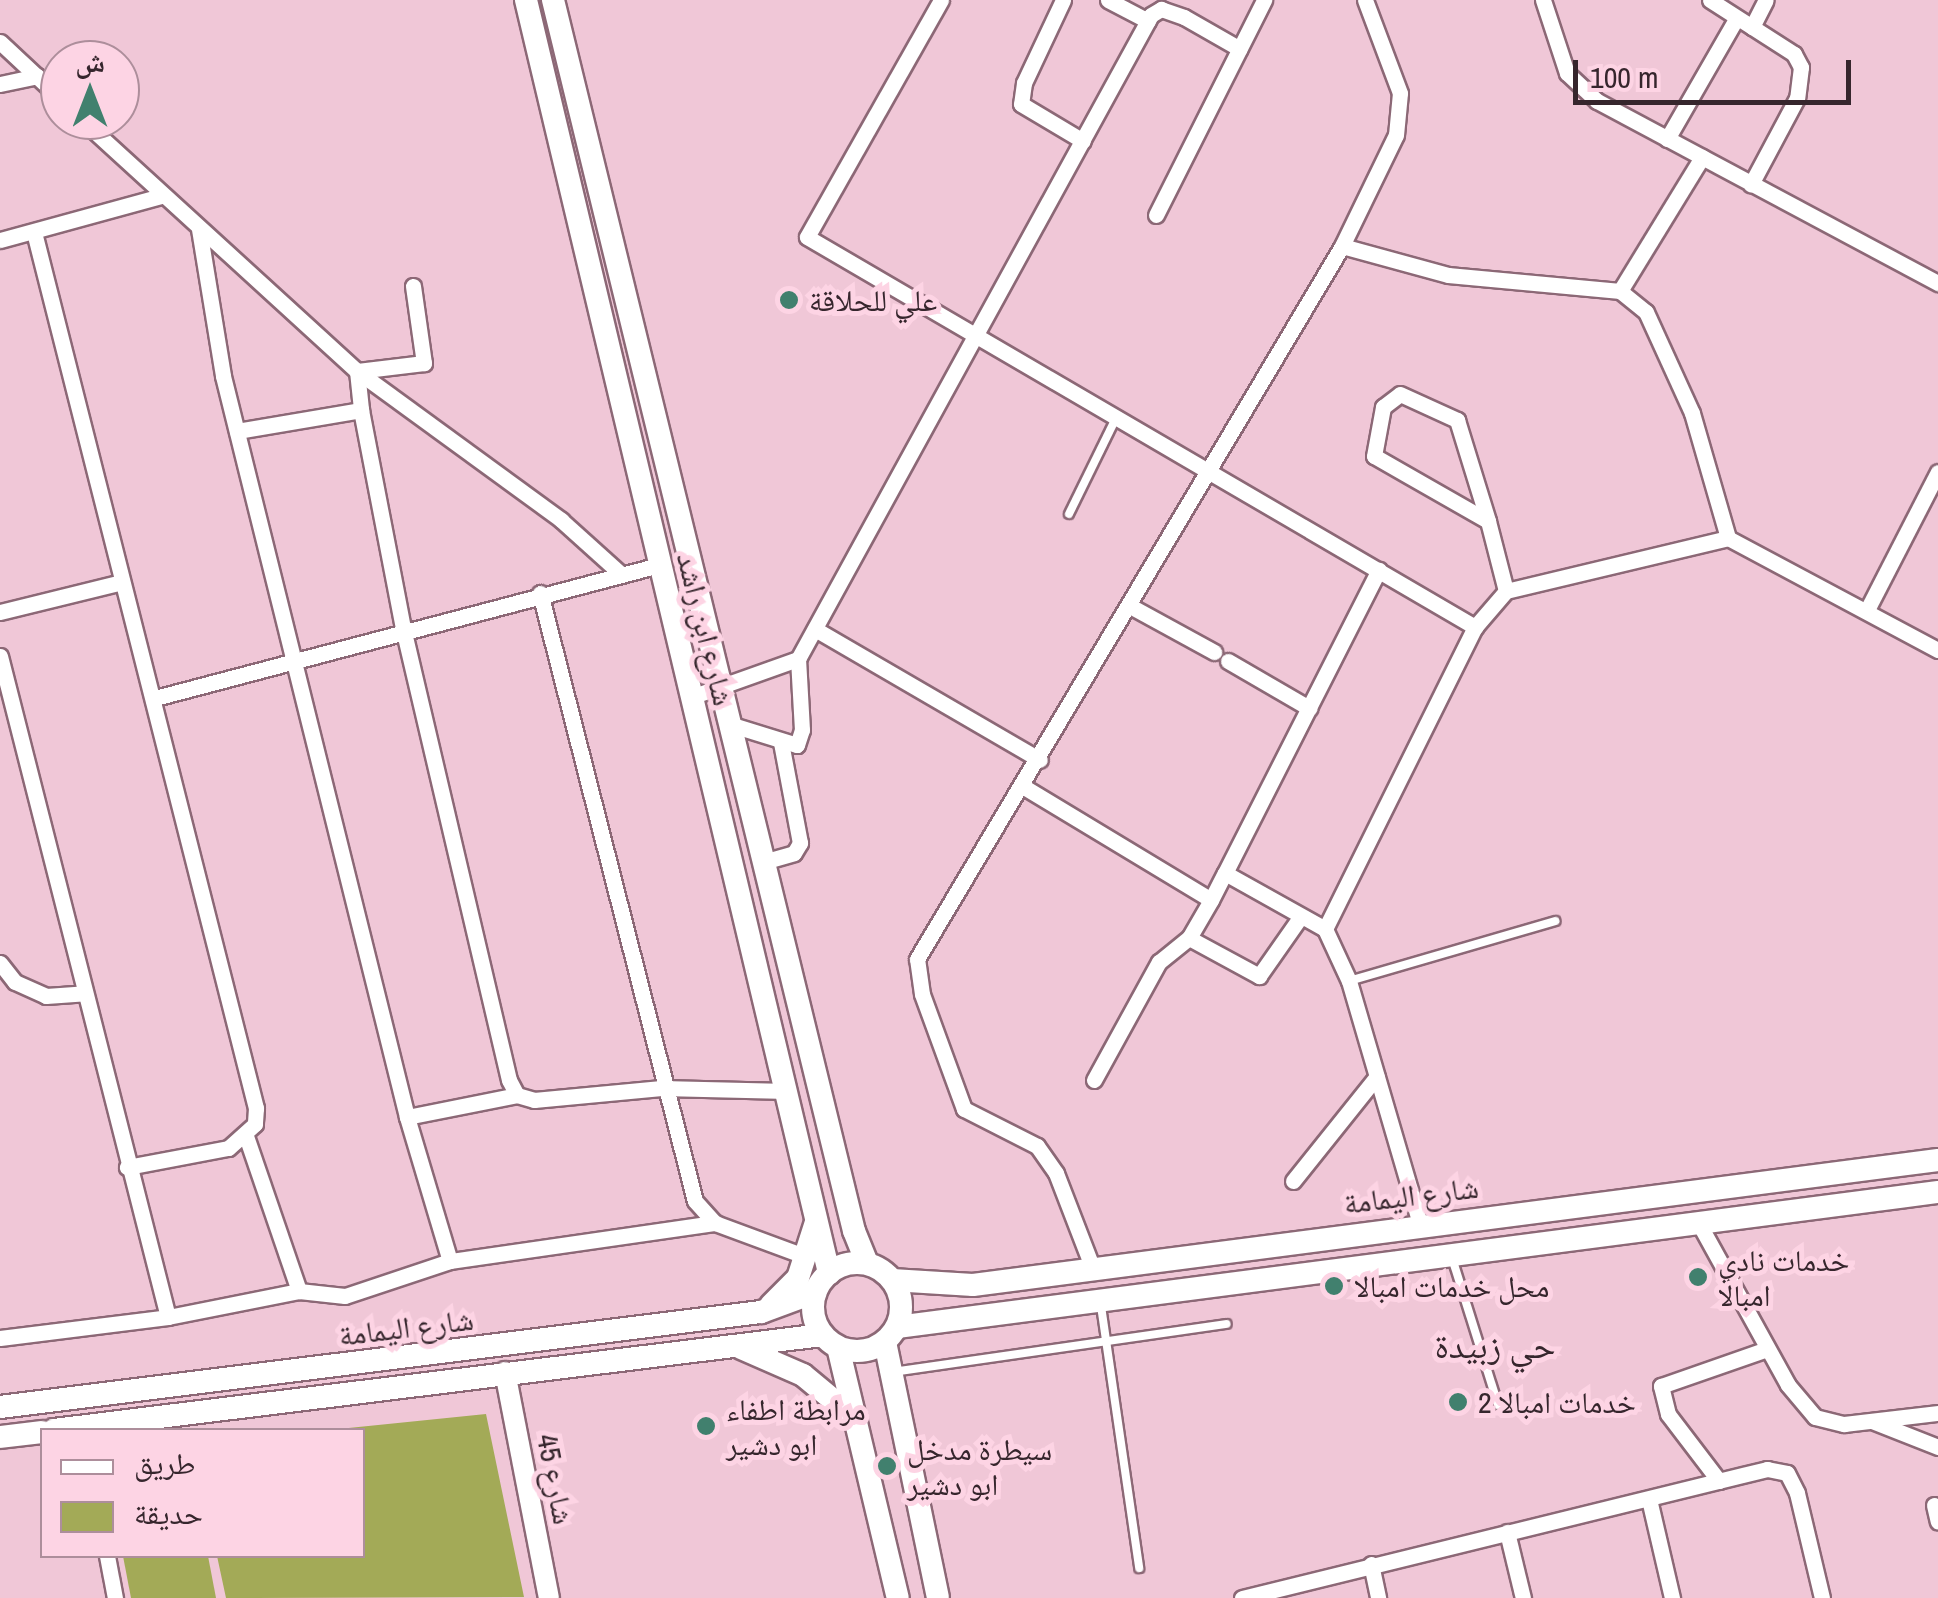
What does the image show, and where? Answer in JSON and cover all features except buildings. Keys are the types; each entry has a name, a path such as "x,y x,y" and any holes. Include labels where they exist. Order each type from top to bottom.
{"main road":[{"name":"شارع ابن راشد","path":"552,0 763,862 867,1264"},
{"name":"شارع ابن راشد","path":"527,3 829,1272"},
{"name":"شارع اليمامة","path":"892,1280 972,1285 1420,1224 1938,1160"},
{"path":"1800,1177 1804,1208"},
{"name":"شارع اليمامة","path":"891,1334 1098,1297 1938,1192"},
{"path":"760,1312 788,1292 807,1258 818,1213"},
{"path":"898,1598 856,1419 830,1341 813,1314 815,1292 829,1272 867,1264 892,1280 900,1298 891,1334 889,1373 938,1598"},
{"name":"شارع اليمامة","path":"0,1408 760,1312 815,1292"},
{"path":"830,1341 867,1350 891,1334"},
{"name":"شارع اليمامة","path":"90,1428 718,1345 830,1341"},
{"path":"718,1345 779,1361 856,1419"},
{"path":"0,1438 40,1432"}],"street":[{"path":"527,3 552,0"},
{"path":"941,0 806,236 1475,627"},
{"path":"1063,0 1024,82 1021,104 1083,141"},
{"path":"1108,0 1148,21"},
{"path":"1156,215 1264,0"},
{"path":"1093,1268 1056,1173 1037,1146 964,1109 922,994 917,958 1024,787 1342,246 1396,135 1400,93 1364,0"},
{"path":"1544,0 1567,73 1578,87 1667,139 1938,283"},
{"path":"1710,0 1794,54 1801,67 1796,98 1752,184"},
{"path":"1752,27 1766,0"},
{"path":"729,724 782,742 797,745 801,739 798,659 977,339 1148,21 1161,9 1240,49"},
{"path":"1667,139 1736,19"},
{"path":"0,42 40,79"},
{"path":"0,84 37,76"},
{"path":"103,140 357,372 561,520 621,574"},
{"path":"1620,291 1702,157"},
{"path":"0,240 161,196"},
{"path":"199,230 237,431 407,1117 450,1261"},
{"path":"34,232 118,584 155,698 246,1050 256,1108 246,1136 228,1148 127,1167"},
{"path":"1342,246 1448,274 1620,291 1646,312 1692,413 1728,538"},
{"path":"357,372 422,366 413,286"},
{"path":"357,372 360,410 403,628 516,1095"},
{"path":"1488,521 1374,456 1383,407 1400,394 1457,420 1488,521 1506,591"},
{"path":"237,431 360,410"},
{"path":"1867,610 1938,472"},
{"path":"1325,929 1475,627 1506,591 1728,538 1938,650"},
{"path":"155,698 296,662 403,628 659,565"},
{"path":"1094,1080 1159,962 1189,938 1211,900 1378,570"},
{"path":"0,612 118,584"},
{"path":"540,593 662,1088 695,1201 715,1223 807,1258"},
{"path":"1130,606 1309,708"},
{"path":"815,628 1040,760"},
{"path":"0,656 6,708 85,993 168,1317"},
{"path":"691,697 798,659"},
{"path":"763,862 794,854 800,843 782,742"},
{"path":"1024,787 1211,900"},
{"path":"1225,873 1325,929 1349,981 1420,1224"},
{"path":"1189,938 1259,976 1301,916"},
{"path":"0,963 15,982 46,996 85,993"},
{"path":"1293,1181 1377,1076"},
{"path":"407,1117 516,1095 534,1100 662,1088 788,1091"},
{"path":"246,1136 299,1291"},
{"path":"1697,1220 1767,1349 1815,1417 1871,1421 1938,1412"},
{"path":"0,1338 168,1317 299,1291 345,1296 450,1261 715,1223"},
{"path":"1719,1481 1668,1414 1661,1386 1767,1349"},
{"name":"شارع 45","path":"505,1372 549,1598"},
{"path":"1871,1421 1938,1447"},
{"path":"1242,1598 1768,1468 1787,1474 1822,1598"},
{"path":"1649,1499 1672,1598"},
{"path":"1934,1505 1938,1522"},
{"path":"1507,1532 1523,1598"},
{"path":"107,1558 115,1598"},
{"path":"1371,1564 1378,1598"}],"lane":[{"path":"1070,514 1116,418"},
{"path":"1349,981 1555,921"},
{"path":"1450,1252 1498,1405"},
{"path":"1098,1297 1108,1342 1139,1568"},
{"path":"889,1373 1227,1324"}],"green space":[{"path":"486,1414 524,1597 226,1598 217,1558 365,1558 365,1428 349,1428"},
{"path":"123,1558 208,1558 216,1598 131,1598"}],"place":[{"name":"علي للحلاقة","path":"789,300"},
{"name":"خدمات نادي امبالا","path":"1698,1277"},
{"name":"محل خدمات امبالا","path":"1334,1286"},
{"name":"خدمات امبالا 2","path":"1458,1402"},
{"name":"مرابطة اطفاء ابو دشير","path":"706,1426"},
{"name":"سيطرة مدخل ابو دشير","path":"887,1466"}],"district":[{"name":"حي زبيدة","path":"1495,1346"}]}
